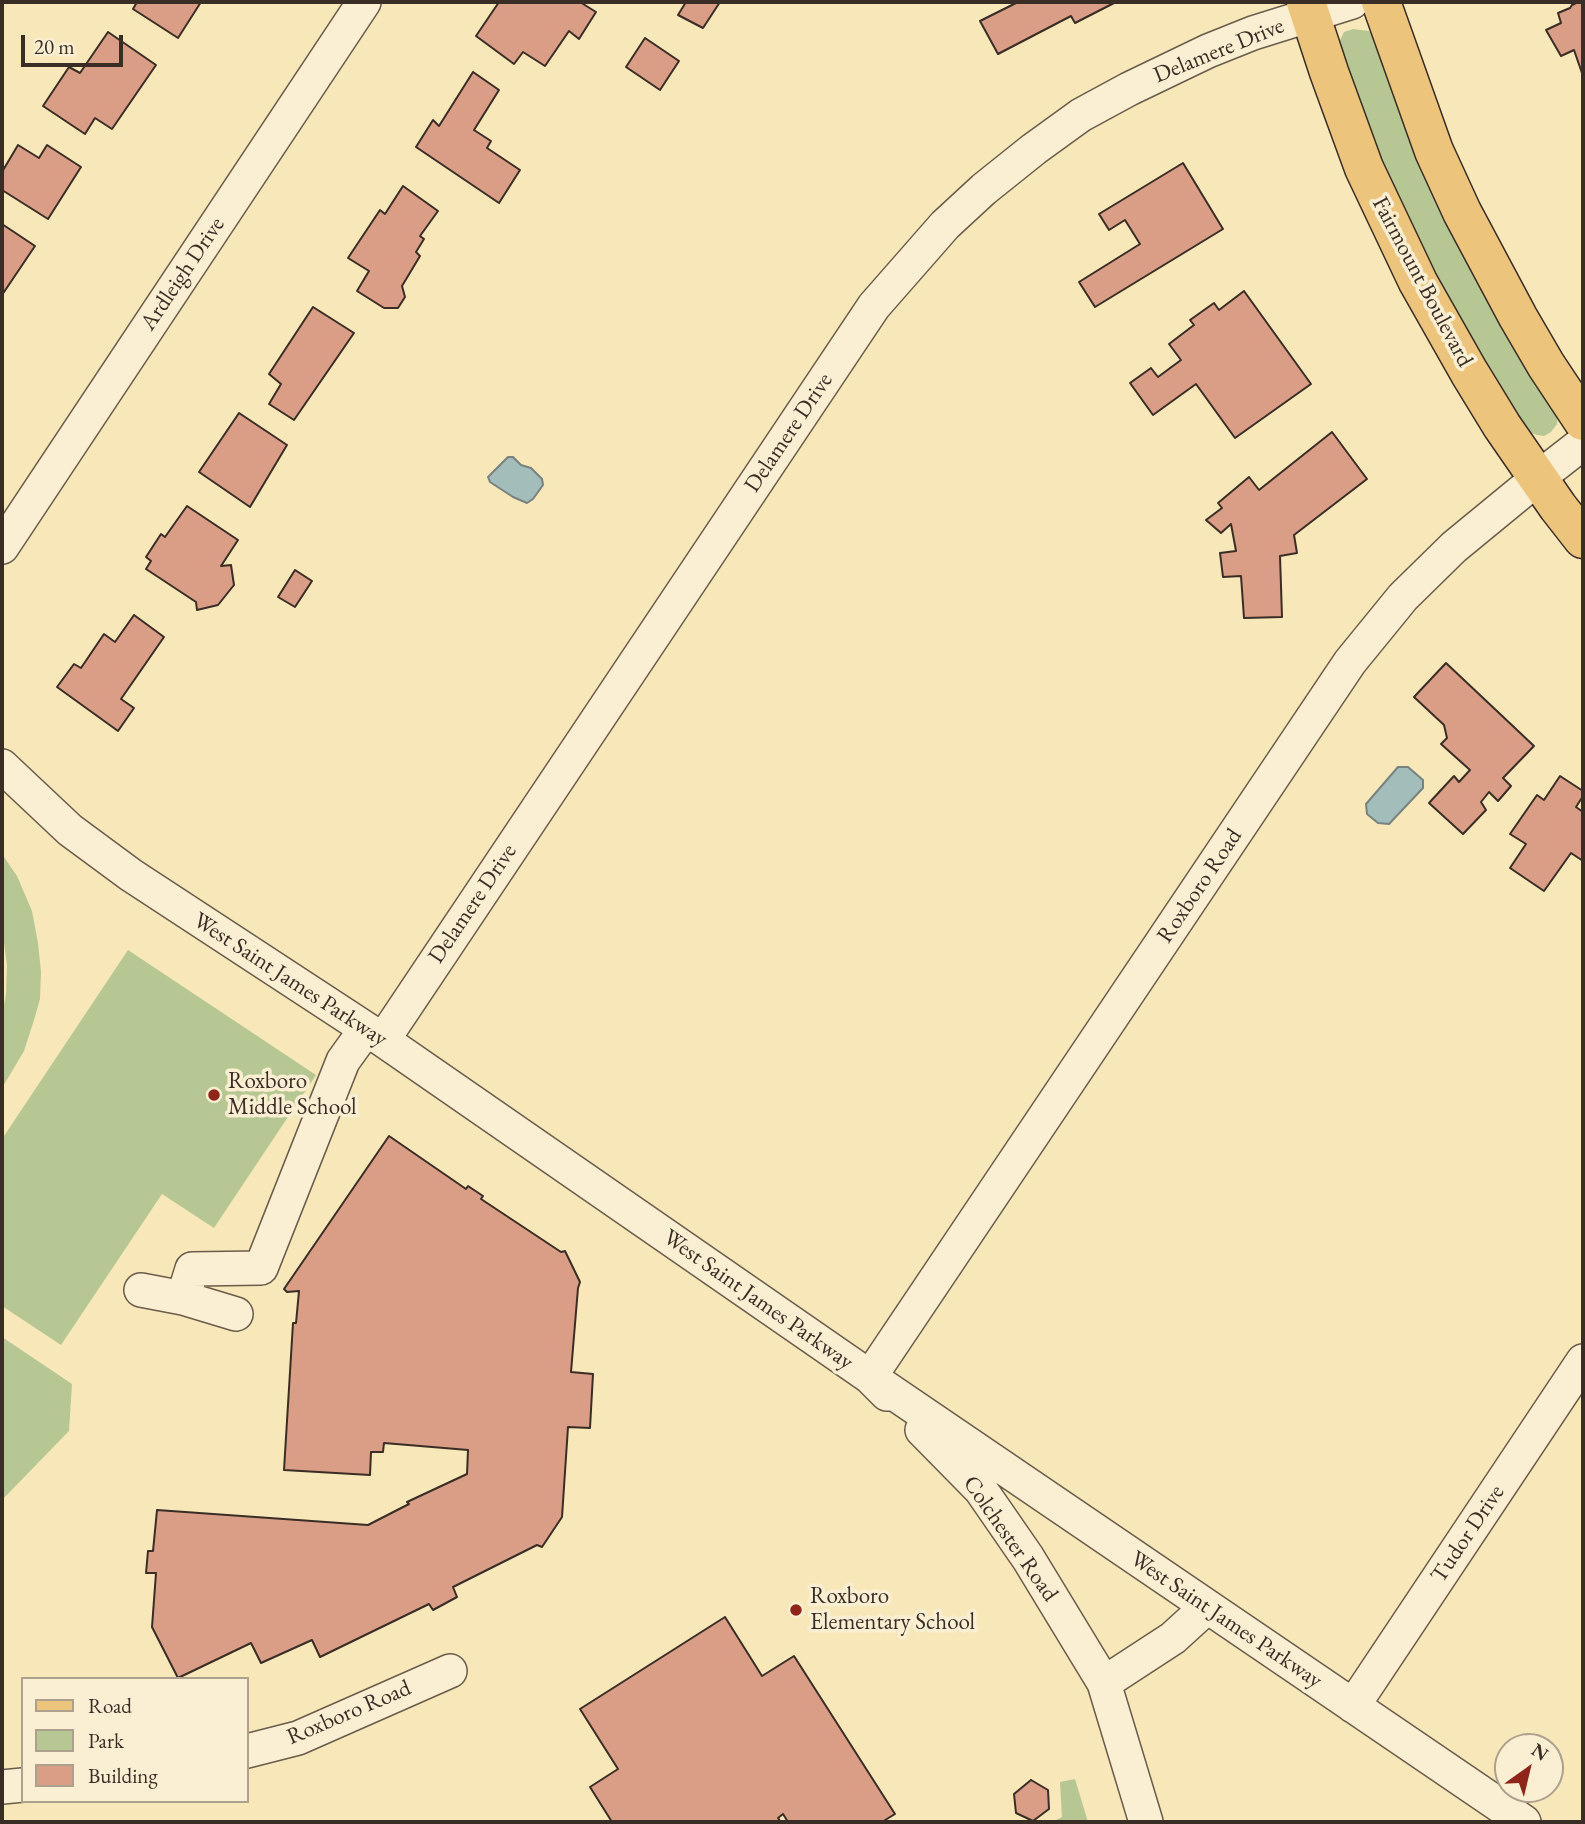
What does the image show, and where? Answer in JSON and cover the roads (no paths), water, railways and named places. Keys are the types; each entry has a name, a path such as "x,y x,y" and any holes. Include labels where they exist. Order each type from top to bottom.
{"main road":[{"path":"1381,2 1434,151 1462,212 1518,317 1583,421"},
{"name":"Fairmount Boulevard","path":"1308,9 1360,157 1418,282 1502,426 1583,539"}],"street":[{"name":"Ardleigh Drive","path":"2,547 364,2"},
{"name":"Delamere Drive","path":"183,1298 192,1269 261,1268 344,1062 374,1034 868,315 907,266 945,225 984,189 1081,115 1208,51 1308,9 1352,2"},
{"name":"Roxboro Road","path":"870,1377 1350,662 1403,597 1445,555 1583,443"},
{"name":"West Saint James Parkway","path":"2,766 70,830 131,875 374,1034 870,1377 1524,1822"},
{"path":"141,1290 183,1298 236,1314"},
{"name":"Tudor Drive","path":"1353,1706 1583,1361"},
{"name":"Colchester Road","path":"870,1377 981,1490 1028,1558 1104,1683 1146,1822"},
{"path":"1104,1683 1173,1638 1207,1607"},
{"name":"Roxboro Road","path":"248,1751 298,1738 450,1671"},
{"path":"2,1787 21,1785"}],"water":[{"path":"508,457 513,457 521,465 531,468 542,479 543,485 527,503 490,482 488,477"},
{"path":"1398,767 1408,767 1423,780 1423,788 1389,824 1378,823 1367,814 1366,804"}],"place":[{"name":"Roxboro Middle School","path":"214,1095"},
{"name":"Roxboro Elementary School","path":"796,1610"}]}
